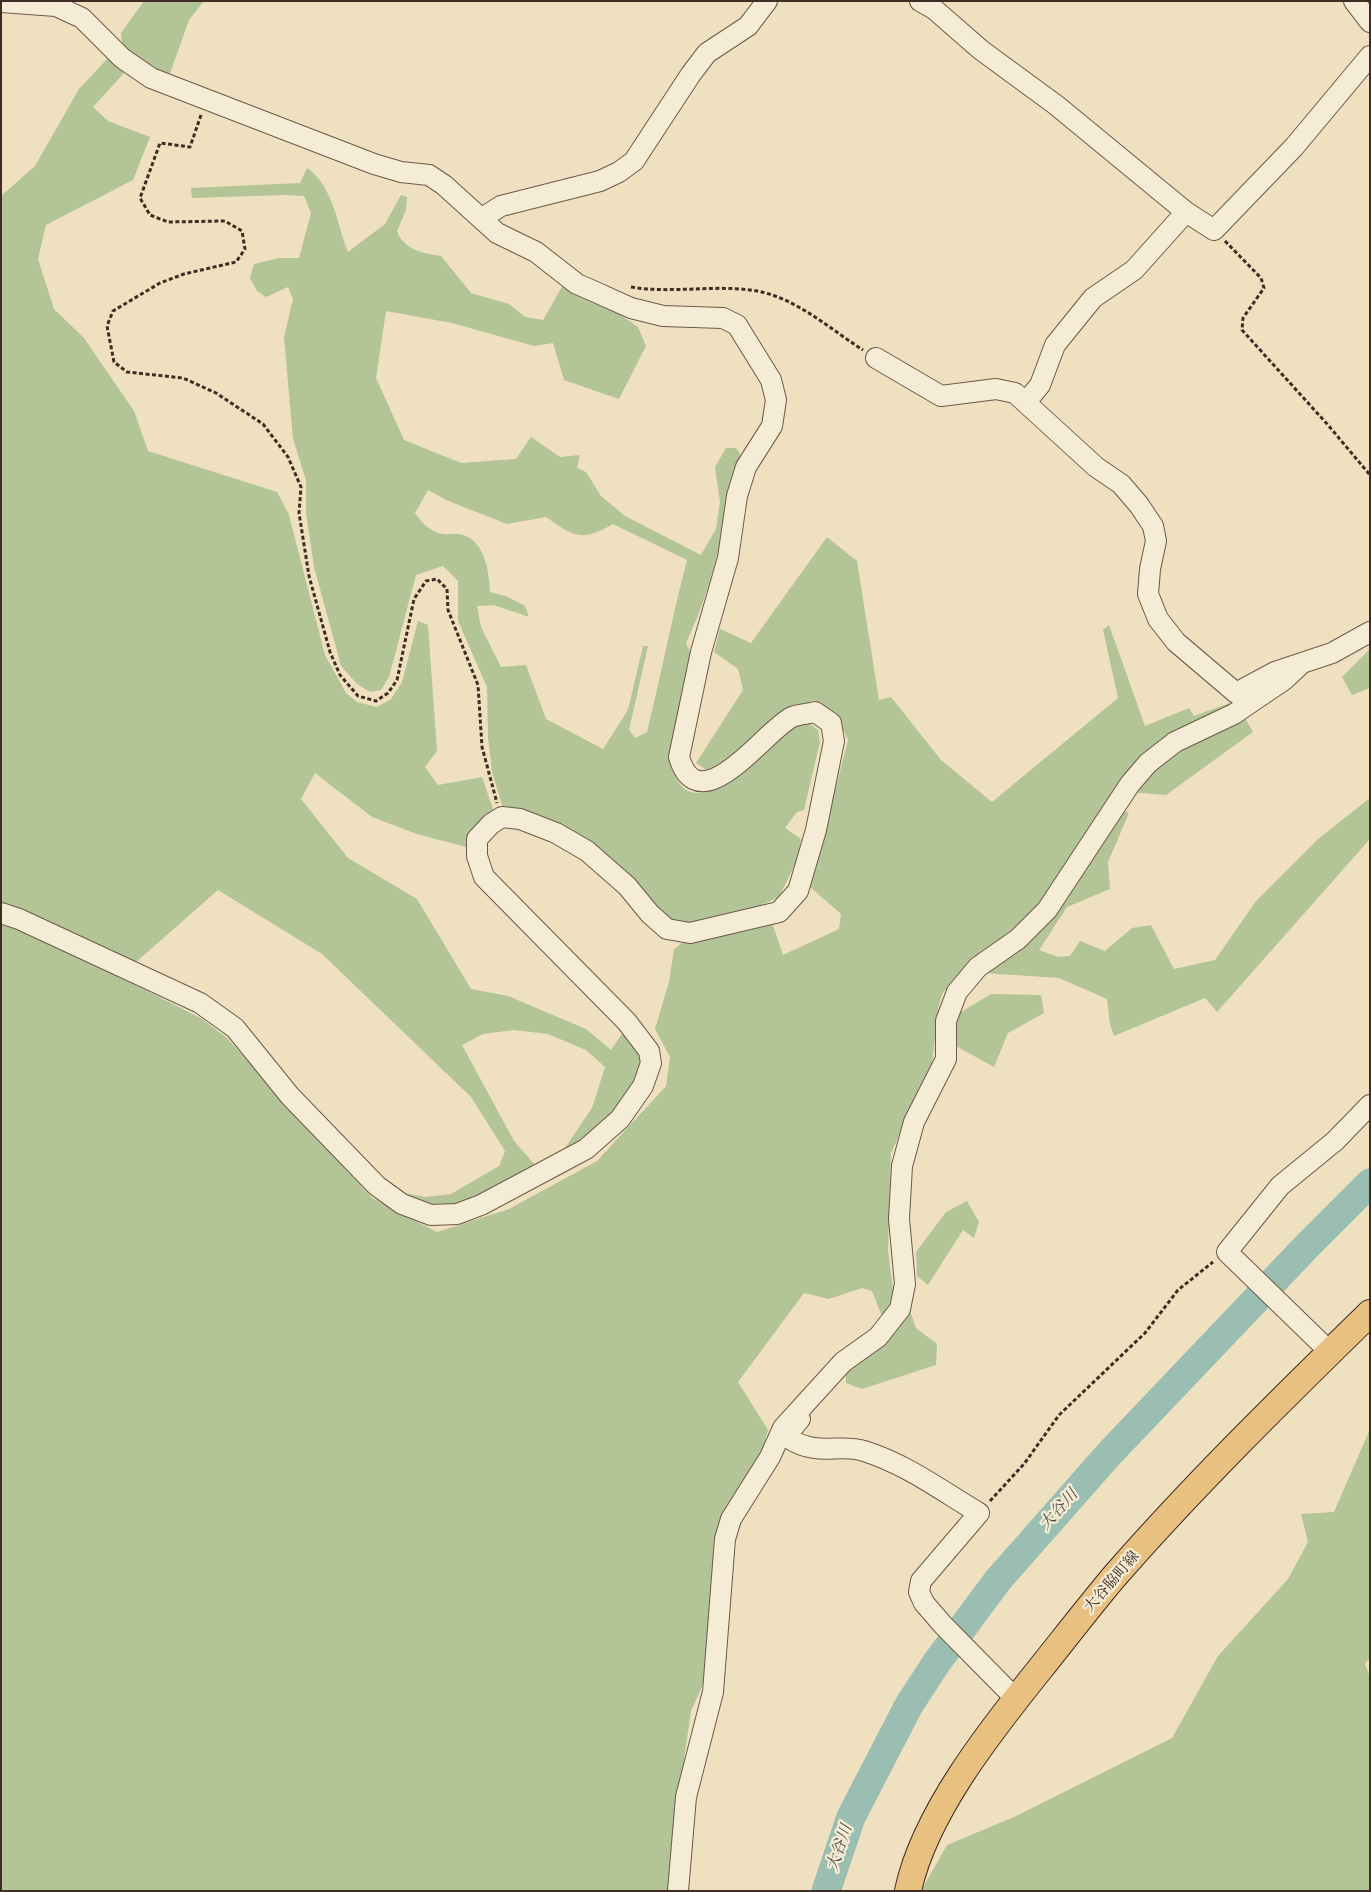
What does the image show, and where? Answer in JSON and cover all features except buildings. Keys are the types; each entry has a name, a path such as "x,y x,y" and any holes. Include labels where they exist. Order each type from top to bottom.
{"main road":[{"name":"大谷脇町線","path":"908,1891 936,1816 967,1766 1016,1699 1113,1578 1197,1487 1370,1313"}],"street":[{"path":"482,218 501,206 600,181 619,172 634,161 707,53 748,26 767,1"},
{"path":"920,1 934,9 981,50 1056,105 1186,212 1214,230 1294,147 1370,56"},
{"path":"1354,1 1370,22"},
{"path":"1,2 56,6 82,18 122,58 152,78 374,164 401,172 428,175 444,185 497,233 536,252 577,284 631,308 663,316 723,318 737,325 771,380 776,400 772,426 746,467 738,496 728,558 701,652 678,757 683,770 694,780 713,781 753,752 792,717 814,712 831,723 834,741 816,830 798,891 778,912 690,933 667,928 650,914 627,886 587,851 556,833 520,819 502,817 491,824 477,840 477,856 484,876 627,1022 649,1051 651,1063 643,1086 620,1119 586,1149 481,1204 457,1214 431,1215 402,1204 377,1186 290,1096 235,1028 200,1003 19,919 1,913"},
{"path":"1026,402 1040,386 1055,346 1093,298 1134,270 1186,212"},
{"path":"876,358 942,396 996,388 1015,393 1096,467 1121,484 1139,505 1153,526 1156,541 1150,569 1148,594 1158,619 1176,642 1236,693 1275,672 1299,666 1332,653 1370,632"},
{"path":"678,1891 686,1797 713,1692 724,1539 731,1520 770,1457 783,1428 843,1362 878,1337 900,1309 905,1284 899,1219 902,1166 914,1122 946,1059 946,1020 957,992 978,967 1018,939 1047,910 1130,784 1148,763 1175,742 1234,714 1299,666"},
{"path":"1330,1352 1227,1252 1280,1186 1335,1141 1370,1105"},
{"path":"807,1400 806,1413 790,1431 790,1439 799,1445 824,1450 862,1450 894,1462 979,1513 921,1581 919,1592 924,1603 943,1625 1016,1699"}],"path":[{"path":"207,98 190,147 160,143 140,198 150,215 168,222 225,221 242,231 244,249 236,262 184,274 160,283 113,311 107,326 114,362 127,372 183,378 216,393 264,424 288,457 301,486 298,513 311,585 330,652 340,675 358,696 376,701 388,694 398,680 414,599 426,581 437,579 443,583 447,589 448,610 478,685 482,747 492,791 502,817"},
{"path":"1214,230 1261,278 1264,288 1243,318 1242,330 1328,425 1370,475"},
{"path":"630,287 655,291 724,288 758,291 791,302 876,358"},
{"path":"979,1513 1024,1464 1059,1415 1145,1333 1178,1290 1227,1252"}],"green space":[{"path":"144,1 204,1 189,20 169,76 153,72 123,51 121,33"},
{"path":"108,58 124,73 93,107 108,121 150,137 133,180 46,225 38,259 54,309 84,338 134,411 148,451 277,492 289,515 325,655 346,693 357,702 377,707 391,699 402,682 418,621 428,625 437,751 425,767 438,785 482,777 494,812 466,847 417,834 372,817 315,773 301,799 348,858 417,899 471,989 508,996 586,1029 611,1050 623,1032 643,1061 638,1075 618,1111 561,1154 592,1108 605,1067 586,1050 548,1034 514,1030 483,1034 462,1045 514,1141 535,1165 471,1201 432,1208 404,1197 371,1169 403,1193 426,1197 451,1194 499,1166 505,1151 471,1097 322,954 218,890 135,963 1,904 1,196 35,166 79,89"},
{"path":"307,168 323,184 333,206 348,252 385,224 401,195 407,197 406,210 397,231 400,237 414,250 441,256 471,293 509,304 525,317 543,320 563,285 599,300 638,327 646,346 619,399 564,380 553,343 534,346 452,323 386,311 376,378 404,440 461,463 516,459 531,437 560,457 580,455 577,468 586,472 601,496 625,516 701,555 716,529 720,502 715,467 726,448 736,448 741,455 712,574 705,597 686,643 692,655 672,764 681,785 694,793 711,790 730,781 749,766 794,723 810,724 818,730 820,742 804,810 797,812 785,828 801,839 798,858 779,897 751,910 689,925 668,918 616,864 504,811 492,772 488,737 487,687 458,621 458,581 443,566 416,575 389,677 381,690 370,692 357,684 341,666 314,567 306,513 306,480 293,439 284,337 293,299 288,287 266,297 257,291 250,278 254,264 279,258 299,258 311,213 304,196 192,198 191,188 300,183","holes":["428,490 446,500 507,524 546,517 571,533 578,535 593,533 613,524 687,560 647,732 635,738 629,730 648,646 643,646 628,710 603,749 546,719 526,665 501,667 481,627 477,606 494,605 529,617 525,606 506,596 490,592 487,565 475,542 459,534 438,533 424,524 415,513"]},
{"path":"827,537 857,561 879,700 891,697 941,760 992,802 1118,698 1103,630 1109,625 1145,726 1189,708 1194,716 1235,701 1253,732 1166,795 1116,791 1033,914 972,959 942,994 938,1009 932,1064 891,1153 888,1251 894,1298 882,1316 872,1291 862,1288 829,1299 804,1293 738,1382 768,1430 761,1457 718,1528 708,1673 691,1711 683,1766 671,1891 1,1891 1,921 17,926 202,1019 227,1038 372,1198 437,1232 509,1209 597,1161 666,1086 670,1057 655,1029 669,982 674,949 683,942 772,923 783,955 839,929 841,914 810,887 848,740 836,714 813,700 783,714 712,774 696,763 743,690 738,669 714,652 720,629 751,643"},
{"path":"1370,649 1370,688 1352,695 1342,677"},
{"path":"1370,798 1370,839 1217,1012 1205,998 1114,1036 1110,1024 1107,999 1059,978 983,973 1119,809 1129,813 1108,862 1110,889 1067,907 1039,950 1058,957 1070,956 1080,941 1105,951 1132,928 1151,925 1174,969 1215,960 1256,901 1318,839"},
{"path":"991,994 1041,995 1044,1013 1008,1033 994,1067 956,1046 952,1023 961,1012"},
{"path":"967,1201 979,1222 974,1238 963,1230 928,1285 917,1276 916,1252 946,1212"},
{"path":"910,1311 916,1328 937,1344 936,1365 862,1389 846,1383 846,1366 885,1339"},
{"path":"1370,1429 1370,1658 1365,1664 1370,1677 1370,1891 921,1891 947,1845 1014,1817 1172,1738 1218,1656 1288,1579 1308,1542 1301,1514 1334,1512"}],"waterway":[{"name":"大谷川","path":"826,1891 851,1817 909,1705 937,1662 998,1580 1109,1454 1306,1247 1370,1183"}]}
